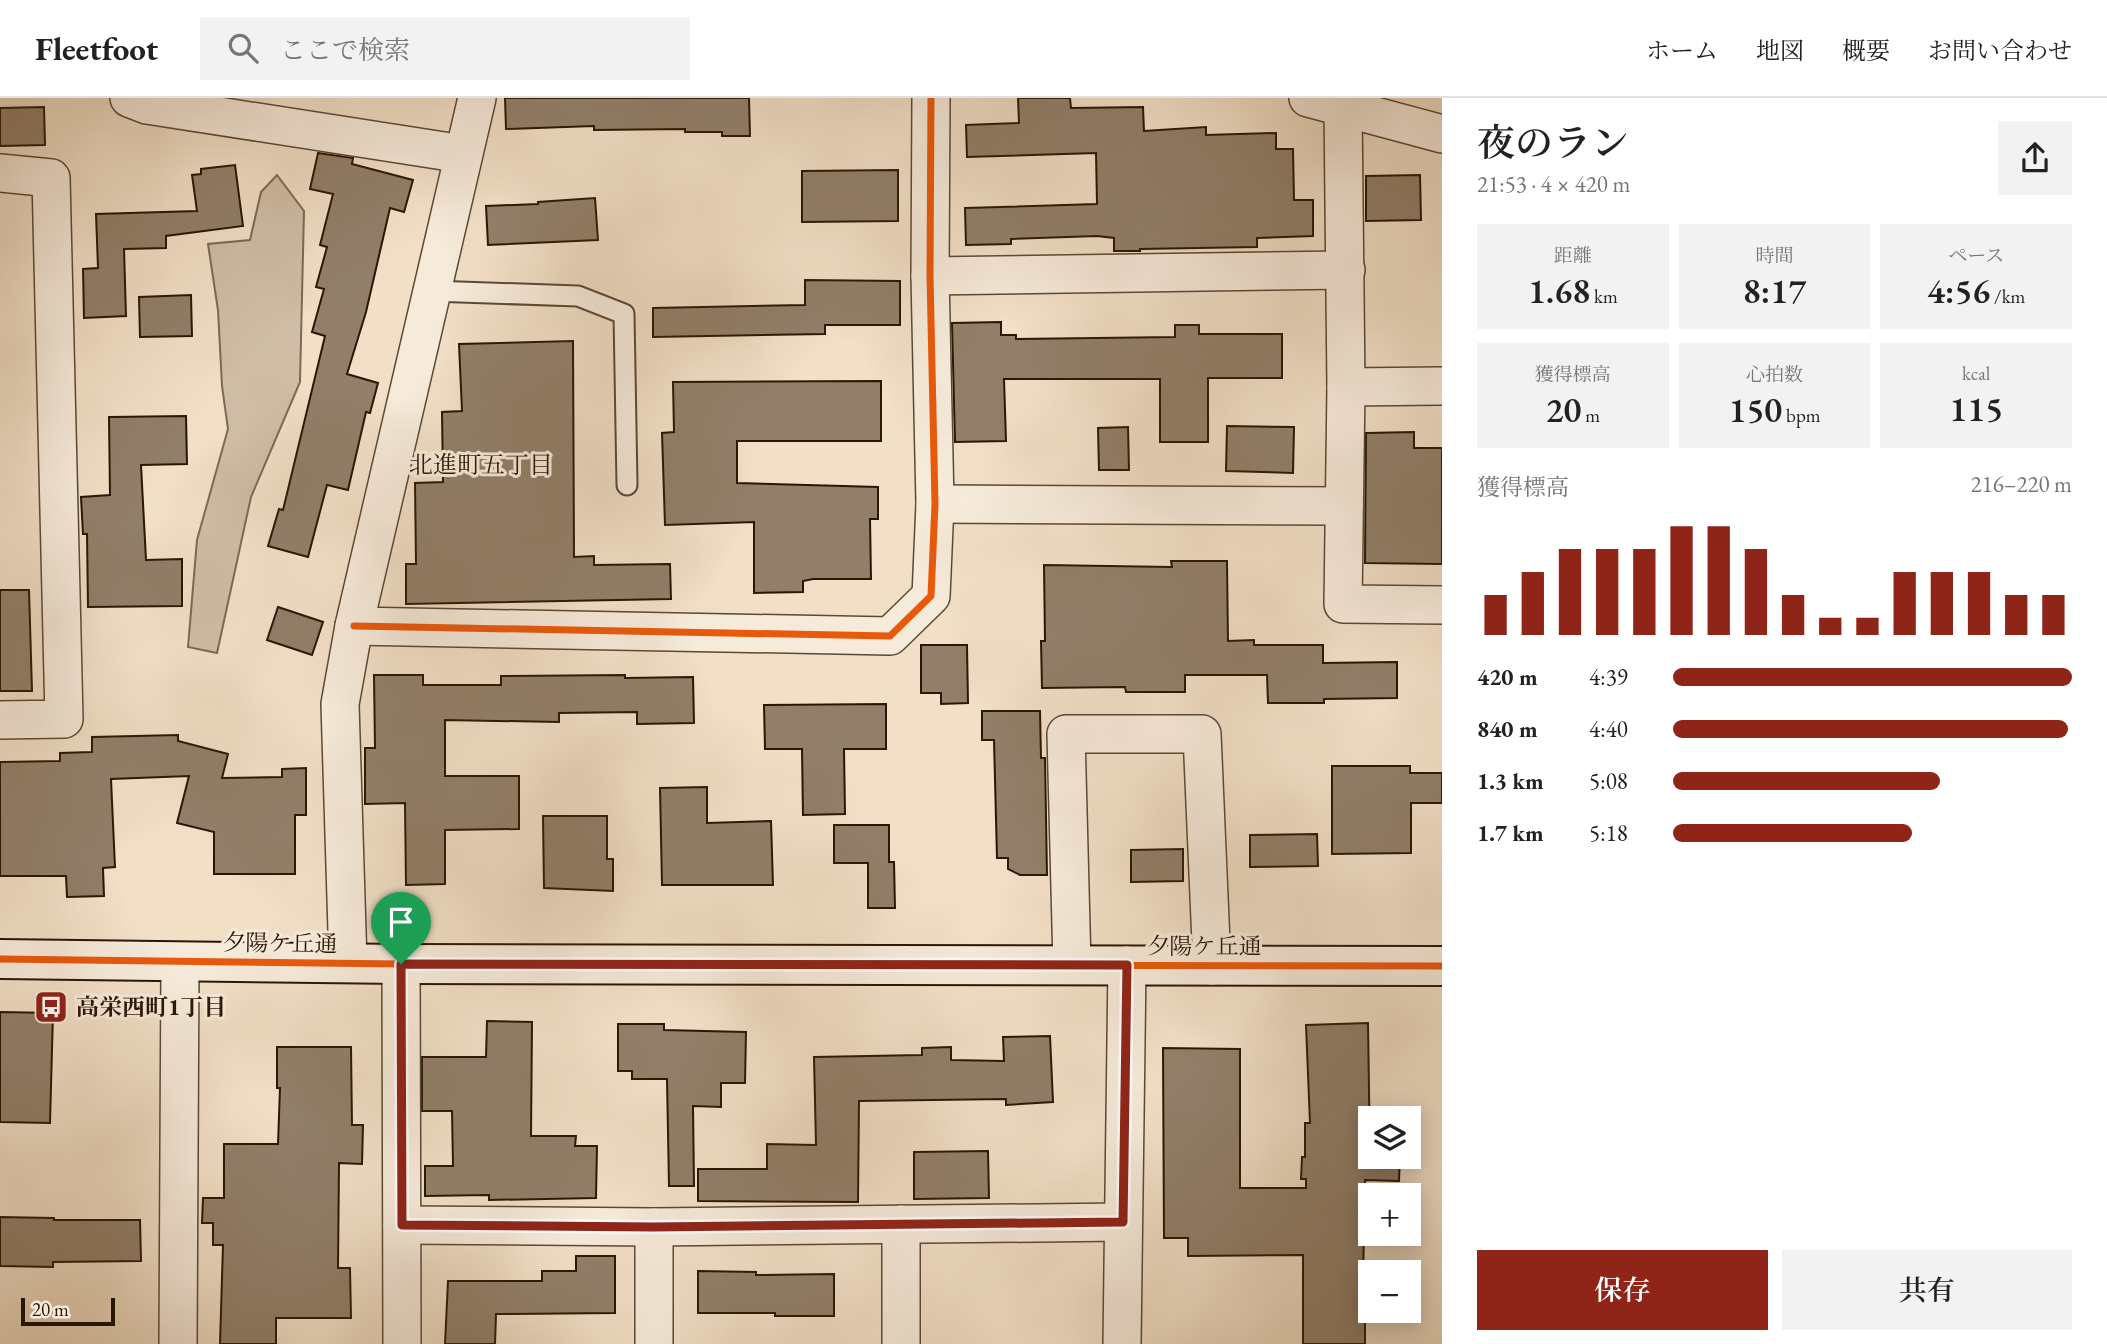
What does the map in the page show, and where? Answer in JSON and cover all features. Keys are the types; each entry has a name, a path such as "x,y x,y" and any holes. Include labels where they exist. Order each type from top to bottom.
{"street":[{"path":"129,98 147,105 463,154"},
{"path":"348,963 340,704 354,626 477,98"},
{"path":"354,626 890,636 931,597 934,504 930,276 931,98"},
{"path":"1308,98 1442,134"},
{"path":"1343,108 1346,270 1343,604 1442,605"},
{"path":"0,173 51,178 64,719 0,720"},
{"path":"930,276 1346,270"},
{"path":"1346,387 1442,386"},
{"path":"934,504 1344,506"},
{"path":"1072,965 1066,734 1202,734 1212,966"},
{"name":"夕陽ケ丘通","path":"0,959 401,964 1442,966"},
{"path":"178,1344 180,962"},
{"path":"401,964 402,1344"},
{"path":"1122,1344 1127,965"},
{"path":"402,1225 654,1227 1123,1222"},
{"path":"901,1224 901,1344"},
{"path":"654,1227 654,1344"}],"lane":[{"path":"431,291 578,296 624,314 627,485"}],"shaded area":[{"path":"277,175 304,211 300,382 251,497 217,653 188,647 197,540 228,429 222,386 218,310 208,244 250,240 261,192"}],"building":[{"path":"505,98 749,98 750,136 722,136 722,132 685,132 685,129 594,130 594,126 506,129"},
{"path":"1018,98 1070,98 1071,108 1143,107 1144,131 1206,127 1206,135 1276,133 1276,149 1293,149 1294,200 1313,200 1313,236 1257,238 1257,247 1140,251 1114,251 1114,238 1097,236 1011,239 1011,244 966,245 965,208 1097,204 1096,153 967,157 966,125 1019,123"},
{"path":"44,107 45,145 0,146 0,108"},
{"path":"318,153 353,158 352,164 413,180 404,212 390,208 366,312 347,374 378,383 370,413 366,412 348,490 327,485 308,557 268,546 279,509 283,510 325,336 312,332 324,289 316,287 327,247 320,245 333,194 310,189"},
{"path":"235,165 243,226 166,236 166,248 124,249 126,316 84,318 83,269 98,268 96,214 197,211 192,175 201,174 201,169"},
{"path":"898,170 898,221 802,222 802,171"},
{"path":"1420,175 1421,220 1366,221 1366,176"},
{"path":"595,198 598,240 488,245 486,206"},
{"path":"805,280 900,281 900,325 825,325 825,334 653,337 653,308 805,305"},
{"path":"191,295 192,336 140,337 139,297"},
{"path":"1001,322 1001,335 1016,335 1016,339 1175,337 1175,325 1199,325 1199,334 1282,334 1282,378 1208,378 1208,442 1160,442 1160,379 1004,379 1006,441 955,442 952,323"},
{"path":"573,341 574,557 594,556 594,565 670,564 671,599 406,604 406,564 416,564 415,483 443,482 442,412 462,411 459,344"},
{"path":"881,381 881,441 737,441 737,483 878,487 878,519 870,519 871,579 813,579 803,581 803,592 754,593 754,522 665,525 662,433 674,432 673,382"},
{"path":"186,416 187,464 141,465 146,560 182,559 182,606 88,607 87,534 83,534 81,497 110,495 109,417"},
{"path":"1227,426 1294,427 1293,473 1226,471"},
{"path":"1128,427 1129,470 1099,470 1098,428"},
{"path":"1414,432 1414,448 1442,448 1442,564 1365,563 1366,433"},
{"path":"1171,561 1227,561 1228,641 1254,640 1254,645 1323,645 1323,663 1397,662 1397,698 1324,699 1324,703 1268,703 1267,675 1185,675 1185,692 1126,692 1125,687 1042,688 1041,641 1045,641 1044,565 1172,567"},
{"path":"0,590 29,590 32,691 0,691"},
{"path":"278,607 323,622 312,655 267,640"},
{"path":"921,645 967,645 968,703 941,704 941,693 921,693"},
{"path":"374,675 423,675 423,685 501,685 501,676 693,677 694,723 637,724 637,712 559,713 559,722 445,720 445,776 519,776 519,829 445,830 445,884 406,885 405,803 365,804 365,748 375,748"},
{"path":"886,704 886,749 844,749 845,814 803,815 802,749 765,749 764,705"},
{"path":"982,711 1040,711 1041,758 1045,758 1047,875 1020,875 1008,869 1008,858 997,858 994,740 982,740"},
{"path":"178,735 178,741 228,754 222,778 282,777 282,769 306,768 306,815 295,815 295,874 214,874 214,832 177,823 189,776 111,779 115,867 103,868 104,896 67,897 66,876 0,876 0,762 60,761 60,753 92,752 92,737"},
{"path":"1332,766 1410,766 1410,773 1442,773 1442,803 1411,803 1411,853 1332,854"},
{"path":"707,787 707,823 771,821 773,885 662,885 660,788"},
{"path":"543,816 607,816 607,859 613,859 613,891 544,888"},
{"path":"834,825 889,825 889,862 894,862 895,908 868,908 868,863 834,863"},
{"path":"1317,834 1318,866 1250,867 1250,835"},
{"path":"1183,849 1183,881 1131,882 1131,850"},
{"path":"0,1012 53,1013 50,1123 0,1122"},
{"path":"487,1021 532,1022 531,1136 576,1136 575,1146 597,1146 596,1198 489,1200 489,1195 425,1196 425,1166 453,1166 452,1111 422,1111 422,1057 486,1057"},
{"path":"1368,1023 1369,1106 1358,1106 1358,1169 1400,1169 1399,1181 1365,1180 1365,1183 1358,1183 1358,1246 1364,1246 1363,1260 1358,1260 1358,1323 1365,1323 1365,1344 1303,1344 1303,1255 1188,1256 1188,1238 1164,1238 1163,1048 1240,1049 1240,1188 1306,1188 1306,1179 1301,1179 1302,1157 1305,1157 1305,1123 1310,1123 1306,1025"},
{"path":"618,1024 664,1024 664,1030 746,1032 745,1083 721,1083 721,1107 693,1106 694,1186 669,1186 667,1079 632,1079 632,1071 618,1071"},
{"path":"1050,1036 1053,1102 1006,1105 1006,1099 859,1101 858,1202 698,1201 698,1169 767,1169 767,1144 816,1145 814,1057 922,1055 922,1048 951,1047 951,1060 1004,1061 1003,1037"},
{"path":"277,1047 351,1047 352,1125 363,1125 362,1164 339,1163 338,1268 350,1268 351,1318 276,1318 276,1344 220,1344 223,1245 213,1245 213,1223 202,1223 203,1198 224,1198 224,1144 278,1144 280,1088 277,1088"},
{"path":"988,1151 989,1198 914,1199 914,1152"},
{"path":"0,1217 140,1220 141,1261 53,1262 53,1267 0,1266"},
{"path":"576,1256 615,1256 615,1313 496,1314 495,1344 445,1344 448,1281 542,1281 542,1271 576,1271"},
{"path":"698,1271 756,1272 756,1275 834,1274 834,1316 698,1313"}],"cycle path":[{"path":"354,626 890,636 931,596 935,504 930,276 931,98"},
{"path":"0,959 401,964 1442,966"}],"place":[{"name":"高栄西町1丁目","path":"51,1007"}],"district":[{"name":"北進町五丁目","path":"481,464"}],"route":[{"path":"401,964 1127,965 1123,1222 654,1227 402,1225 401,964"}]}
